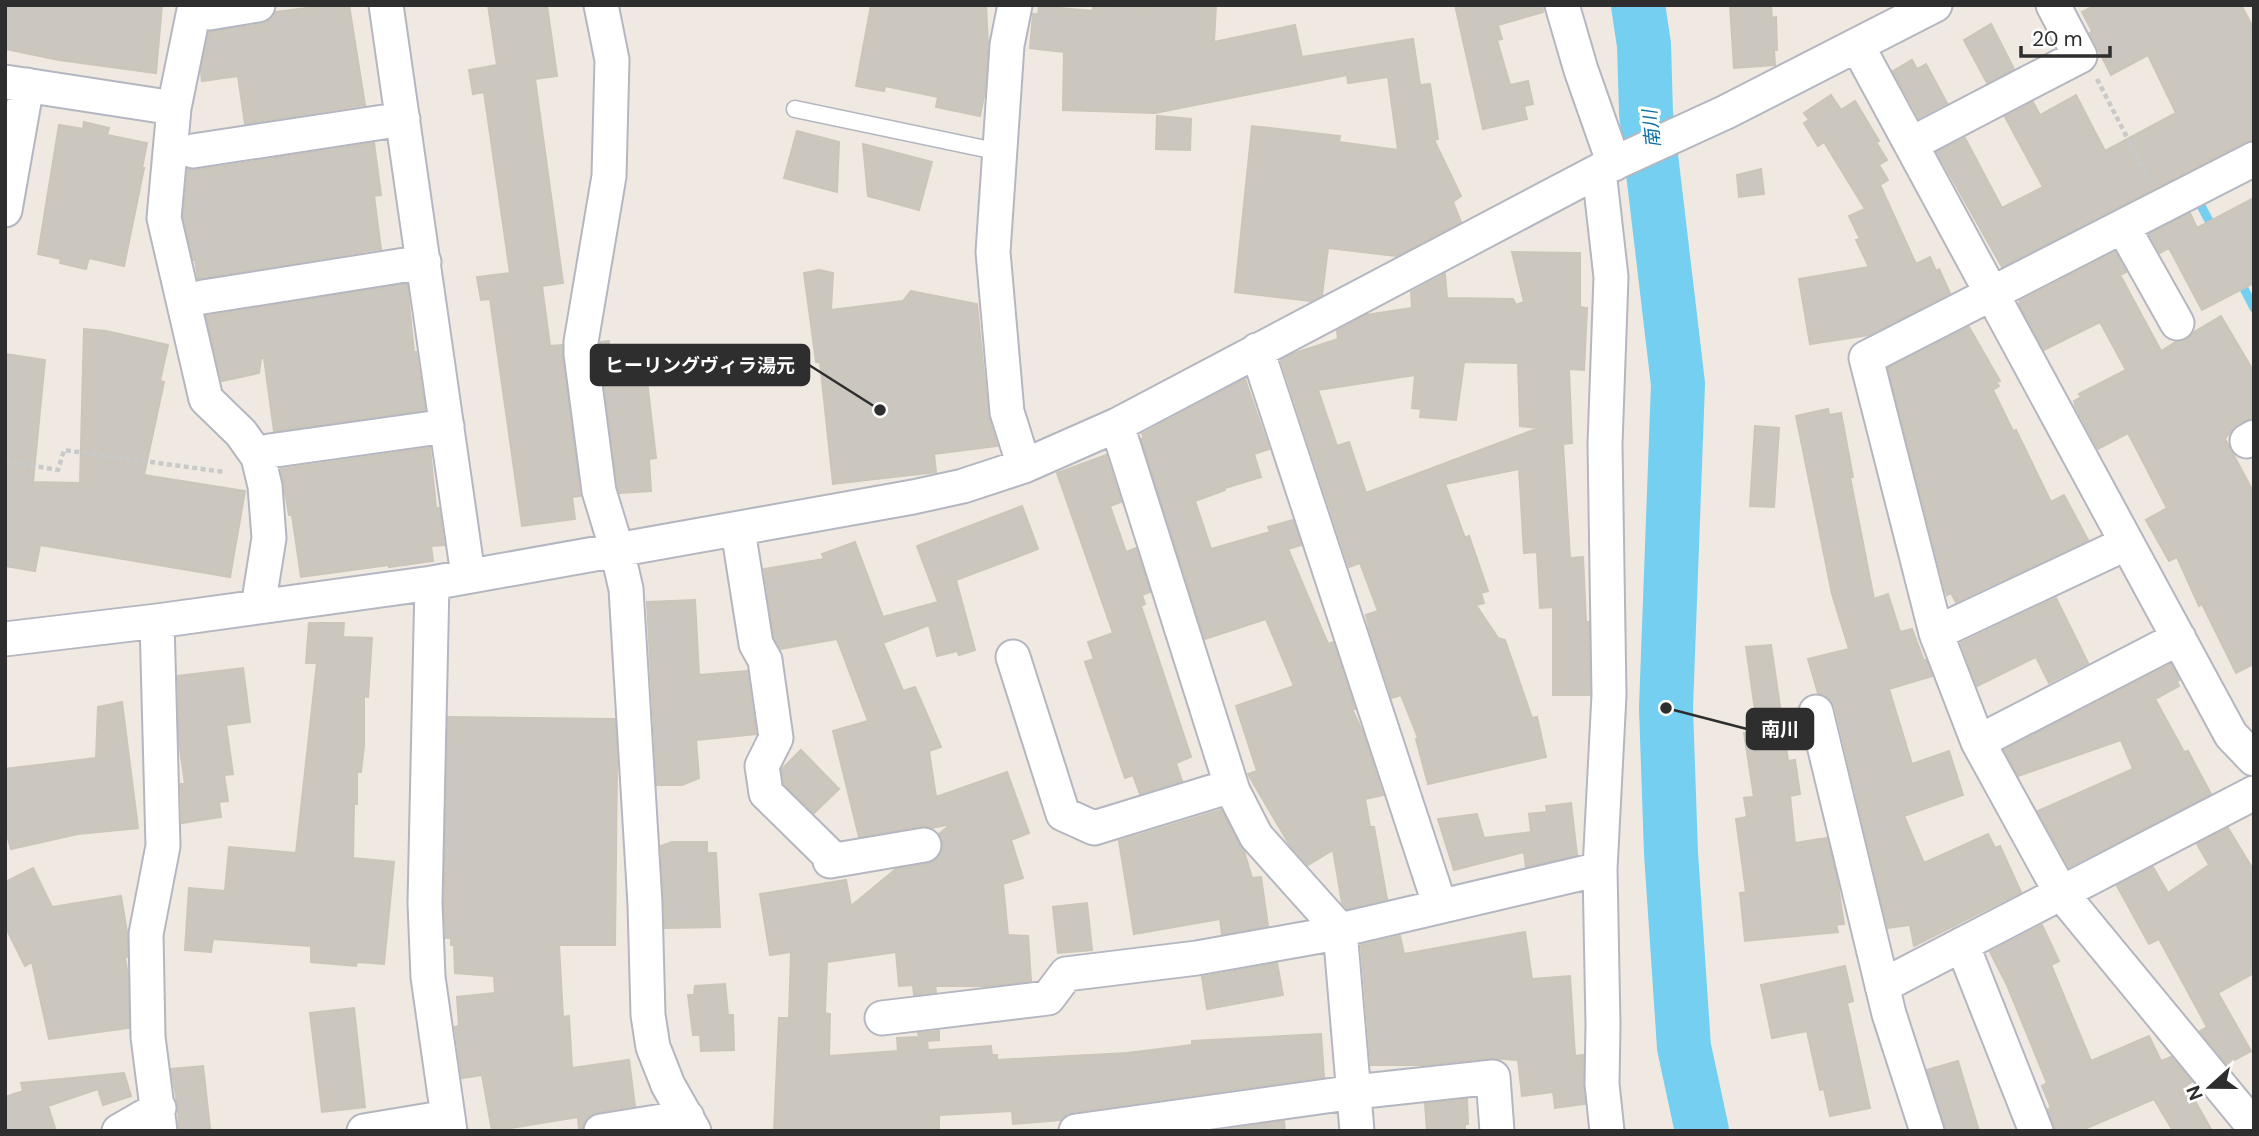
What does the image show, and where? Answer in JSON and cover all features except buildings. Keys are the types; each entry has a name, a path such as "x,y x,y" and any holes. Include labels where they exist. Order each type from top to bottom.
{"street":[{"path":"258,5 202,9 174,108 164,218 206,399 241,433 258,457 265,486 269,538 258,607"},
{"path":"386,5 468,575"},
{"path":"601,5 612,60 609,176 581,354 599,491 626,589 645,904 648,1015 653,1047 668,1085 690,1124 601,1131"},
{"path":"1015,5 1007,45 993,252 1007,412 1024,466"},
{"path":"1562,5 1606,167 1611,278 1605,444 1609,695 1600,869 1602,1084 1607,1131"},
{"path":"5,639 432,583 738,530 938,491 1024,466 1116,425 1606,167 1726,112 1935,5"},
{"path":"1911,144 2080,56 2053,5"},
{"path":"1857,45 2231,735 2254,759"},
{"path":"5,211 16,84 174,108"},
{"path":"193,151 403,119"},
{"path":"2254,159 1866,358 1936,633 1978,742 2061,893 2254,1127"},
{"path":"2123,227 2177,323"},
{"path":"203,297 425,262"},
{"path":"1257,351 1440,906"},
{"path":"1116,425 1231,786 1256,836 1340,930 1357,1131"},
{"path":"269,451 447,426"},
{"path":"738,530 756,645 765,660 776,738 762,766 766,793 829,855 830,861 924,845"},
{"path":"1936,633 2127,543"},
{"path":"364,1131 449,1124 428,977 425,903 432,583"},
{"path":"119,1131 160,1119 148,1037 146,934 163,846 157,621"},
{"path":"1978,742 2179,638"},
{"path":"1013,657 1063,814 1094,828 1231,786"},
{"path":"1816,712 1882,986 1927,1131"},
{"path":"1882,986 2254,793"},
{"path":"882,1018 1048,998 1066,974 1197,958 1326,935 1600,869"},
{"path":"1962,944 2036,1131"},
{"path":"1076,1131 1493,1077 1497,1131"}],"lane":[{"path":"795,109 1000,152"}],"path":[{"path":"2080,56 2086,59 2162,206"},
{"path":"5,461 58,470 64,450 224,471"}],"waterway":[{"name":"南川","path":"1638,5 1644,45 1646,113 1678,384 1666,708 1671,853 1684,1047 1702,1131"},
{"path":"2204,197 2198,200 2215,232"},
{"path":"2239,279 2254,308"}],"place":[{"name":"ヒーリングヴィラ湯元","path":"880,410"},
{"name":"南川","path":"1666,708"}]}
